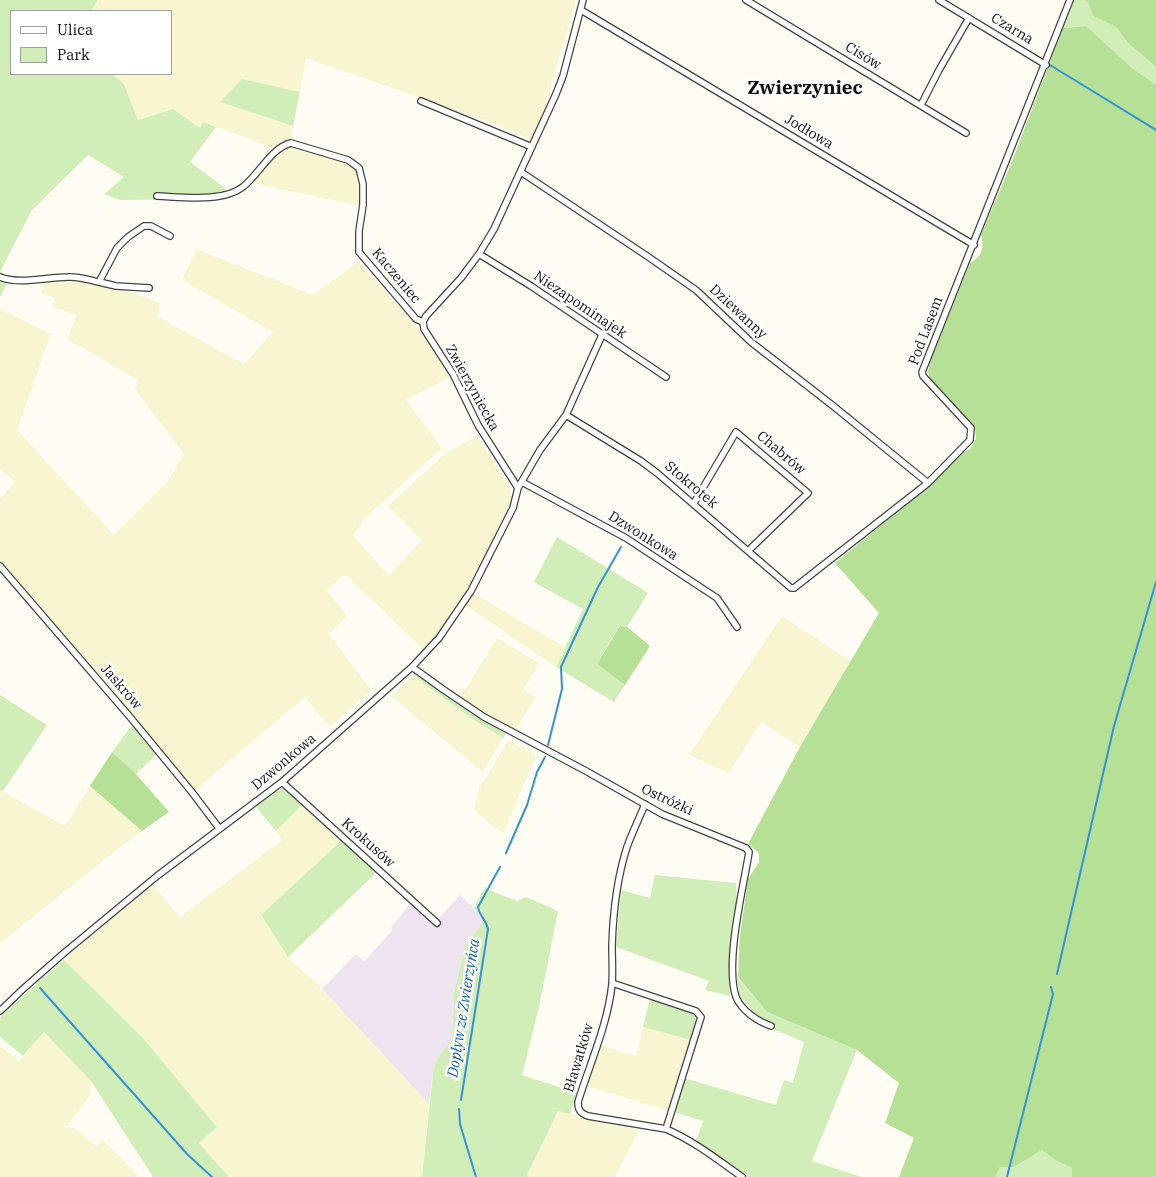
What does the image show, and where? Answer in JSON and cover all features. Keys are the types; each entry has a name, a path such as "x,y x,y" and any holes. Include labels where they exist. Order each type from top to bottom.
{"street":[{"path":"423,322 426,316 461,278 479,254 494,229 563,76 583,0"},
{"name":"Cisów","path":"746,0 966,133"},
{"name":"Czarna","path":"939,0 1046,65"},
{"name":"Pod Lasem","path":"791,588 794,588 928,483 970,440 971,428 923,376 922,372 974,246 1070,0"},
{"name":"Jodłowa","path":"581,10 974,246"},
{"path":"921,105 938,70 969,18"},
{"path":"421,101 532,147"},
{"name":"Kaczeniec","path":"157,196 219,196 230,194 243,187 278,149 285,144 292,143 348,160 359,168 363,184 359,252 416,319 423,322"},
{"name":"Dziewanny","path":"520,172 648,256 696,290 750,342 832,405 928,483"},
{"path":"99,282 117,248 128,237 144,226 151,226 170,236"},
{"name":"Niezapominajek","path":"479,254 530,286 666,378"},
{"path":"0,277 8,280 21,280 70,276 116,286 149,288"},
{"name":"Zwierzyniecka","path":"423,322 424,329 453,374 478,425 518,488"},
{"name":"Dzwonkowa","path":"0,1010 94,927 157,876 282,782 412,667 439,638 471,591 513,508 518,488 540,450 566,415 602,334"},
{"name":"Stokrotek","path":"566,415 641,461 694,503 791,588"},
{"name":"Chabrów","path":"694,503 736,432 808,493 748,551"},
{"name":"Dzwonkowa","path":"522,482 626,538 717,598 737,627"},
{"name":"Jaskrów","path":"0,566 130,717 219,828"},
{"name":"Ostróżki","path":"412,667 484,716 662,814 746,848 749,852 732,973 737,998 747,1013 770,1026"},
{"name":"Krokusów","path":"282,782 437,923"},
{"name":"Bławatków","path":"645,804 628,846 622,867 613,929 612,983 609,1003 578,1102 579,1110 582,1114 588,1116 666,1130 690,1141 742,1177"},
{"path":"612,983 696,1011 700,1017 666,1130"}],"shaded area":[{"path":"98,0 576,0 535,141 484,120 306,58 300,92 242,80 221,102 293,126 291,140 273,148 204,122 200,128 173,109 138,120 124,84 113,75 172,75 172,10 92,10"},
{"path":"293,146 347,162 357,170 362,185 360,206 252,183 281,151"},
{"path":"196,249 313,295 359,261 418,328 450,377 406,400 442,448 365,518 353,536 389,575 422,541 388,506 446,453 477,436 509,486 512,501 467,590 438,635 423,649 345,574 327,590 347,616 329,634 371,690 330,727 305,697 195,790 133,715 0,563 0,499 15,482 0,469 0,309 51,334 17,430 114,535 168,481 184,454 135,389 138,380 67,339 77,315 53,307 55,298 41,293 45,282 71,280 131,292 160,303 158,317 244,364 273,332 182,280"},
{"path":"473,593 565,647 556,667 465,605"},
{"path":"782,616 851,661 800,747 761,722 729,773 689,755"},
{"path":"497,638 539,663 524,689 535,697 515,731 485,715 460,698"},
{"path":"413,676 471,718 503,738 483,772 392,697"},
{"path":"508,741 536,755 503,834 474,810 479,789"},
{"path":"90,786 142,831 0,943 0,790 65,826"},
{"path":"303,804 341,841 261,916 288,957 322,989 429,1104 422,1177 229,1177 199,1143 217,1127 143,1038 64,960 152,884 180,917 282,840 276,831"},
{"path":"460,895 484,921 465,945 454,994 452,1040 436,1061 429,1104 322,989 356,954 364,961 392,931 391,927 414,899 437,920"},
{"path":"643,1027 691,1040 669,1111 587,1086 600,1045 636,1056"},
{"path":"44,1032 91,1081 90,1096 66,1127 75,1128 95,1146 103,1140 139,1177 0,1177 0,1046 19,1061"},
{"path":"558,1110 581,1117 639,1129 615,1177 526,1177"}],"green space":[{"path":"0,0 98,0 92,10 10,10 10,75 113,75 124,84 138,120 173,109 200,128 203,122 216,127 190,162 226,189 222,199 120,200 104,194 124,177 88,155 32,210 1,270 7,284 0,297"},
{"path":"1074,0 1084,0 1088,3 1093,16 1116,27 1128,43 1156,67 1156,85 1132,68 1086,26 1063,28"},
{"path":"1084,0 1156,0 1156,67 1128,43 1116,27 1093,16 1088,3"},
{"path":"1086,26 1132,68 1156,85 1156,1177 1072,1177 1072,1168 1055,1160 1042,1150 1014,1167 1000,1167 995,1177 899,1177 914,1138 885,1123 899,1083 857,1050 767,1012 738,977 740,935 748,879 759,862 759,853 748,844 800,747 879,613 835,563 930,485 962,453 970,449 976,439 975,428 930,380 928,371 930,362 970,263 982,251 981,235 1011,164 1063,28"},
{"path":"242,79 300,92 293,126 220,102"},
{"path":"557,537 648,593 627,627 619,626 597,664 625,685 614,702 556,667 583,609 534,582"},
{"path":"620,626 627,627 650,646 625,685 597,664"},
{"path":"413,674 421,677 474,714 506,733 503,738 471,718 413,676"},
{"path":"0,695 47,725 3,791 0,790"},
{"path":"133,724 158,753 136,774 112,752"},
{"path":"112,752 136,774 169,812 142,831 90,786"},
{"path":"283,787 303,804 276,831 256,807"},
{"path":"341,841 378,871 288,957 261,915"},
{"path":"655,875 736,883 737,906 730,996 705,990 709,981 616,947 621,890 650,898"},
{"path":"485,887 517,901 526,897 558,911 539,1007 522,1075 577,1093 570,1114 558,1111 526,1177 478,1177 478,1175 473,1177 422,1177 433,1074 436,1061 452,1040 454,994 465,945 484,921 474,908"},
{"path":"64,960 143,1038 217,1127 199,1143 229,1177 153,1177 91,1081 44,1032 23,1056 0,1037 0,1018"},
{"path":"737,977 767,1012 857,1050 812,1161 862,1177 747,1177 696,1142 703,1121 674,1112 684,1078 776,1105 784,1080 793,1083 804,1042 773,1029 766,1021 752,1011 740,996"},
{"path":"650,998 694,1013 697,1018 691,1040 643,1027"},
{"path":"1042,1150 1055,1160 1072,1168 1072,1177 995,1177 1000,1167 1014,1167"}],"waterway":[{"path":"1050,65 1156,130"},
{"name":"Dopływ ze Zwierzyńca","path":"548,745 562,689 561,667 598,587 621,547"},
{"path":"1057,974 1114,726 1156,582"},
{"name":"Dopływ ze Zwierzyńca","path":"506,853 527,805 537,772 545,757"},
{"name":"Dopływ ze Zwierzyńca","path":"461,1100 488,929 478,907 500,867"},
{"path":"1007,1177 1053,994 1051,987"},
{"path":"40,988 187,1154 212,1177"},
{"name":"Dopływ ze Zwierzyńca","path":"459,1109 460,1124 476,1177"}],"district":[{"name":"Zwierzyniec","path":"805,89"}]}
